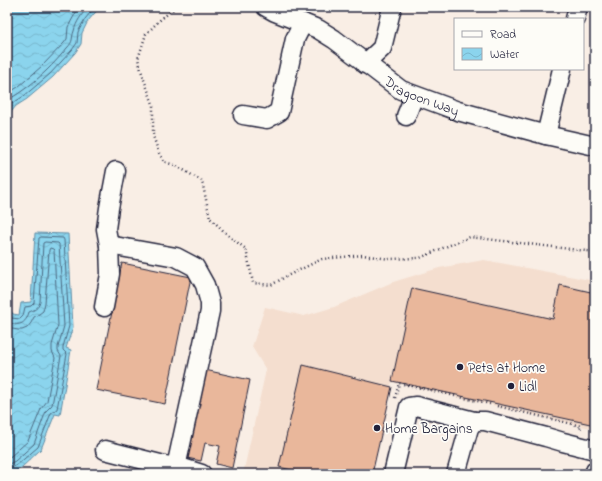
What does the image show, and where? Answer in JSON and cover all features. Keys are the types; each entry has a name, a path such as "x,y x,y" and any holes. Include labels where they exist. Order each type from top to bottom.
{"street":[{"name":"Dragoon Way","path":"266,7 318,29 334,39 401,90 414,96 458,111 546,135 595,146"},
{"path":"365,64 382,48 392,7"},
{"path":"575,18 578,7"},
{"path":"243,115 267,119 279,112 295,39 303,23"},
{"path":"546,135 562,70"},
{"path":"406,116 414,96"},
{"path":"104,307 110,274 109,245 106,229 116,171"},
{"path":"109,245 176,257 195,267 205,285 210,303 210,311 176,467"},
{"path":"393,474 409,407 416,406 472,425 485,421 595,450"},
{"path":"456,474 472,425"},
{"path":"105,450 202,474"}],"path":[{"path":"176,7 146,34 138,59 153,104 153,136 164,162 175,165 202,181 210,218 230,237 246,249 253,283 271,285 322,259 363,255 389,259 420,258 445,246 470,237 595,252"}],"shaded area":[{"path":"484,260 595,281 595,429 392,382 370,474 243,474 266,370 252,347 265,307 304,316 334,307 393,282 439,268"}],"water":[{"path":"8,7 100,7 88,21 82,33 81,44 75,53 53,77 27,99 16,106 7,117"},
{"path":"35,233 68,234 73,327 66,348 71,350 60,415 55,414 41,449 20,469 7,474 7,296 10,300 10,310 13,314 19,315 21,303 31,302"}],"building":[{"path":"122,263 191,277 165,404 96,390"},
{"path":"560,285 595,293 595,425 392,381 412,288 553,319"},
{"path":"303,365 392,387 372,474 308,474 279,467"},
{"path":"205,370 250,380 232,468 216,464 220,446 205,443 201,461 187,458"}],"place":[{"name":"Pets at Home","path":"460,367"},
{"name":"Lidl","path":"511,386"},
{"name":"Home Bargains","path":"377,428"}]}
